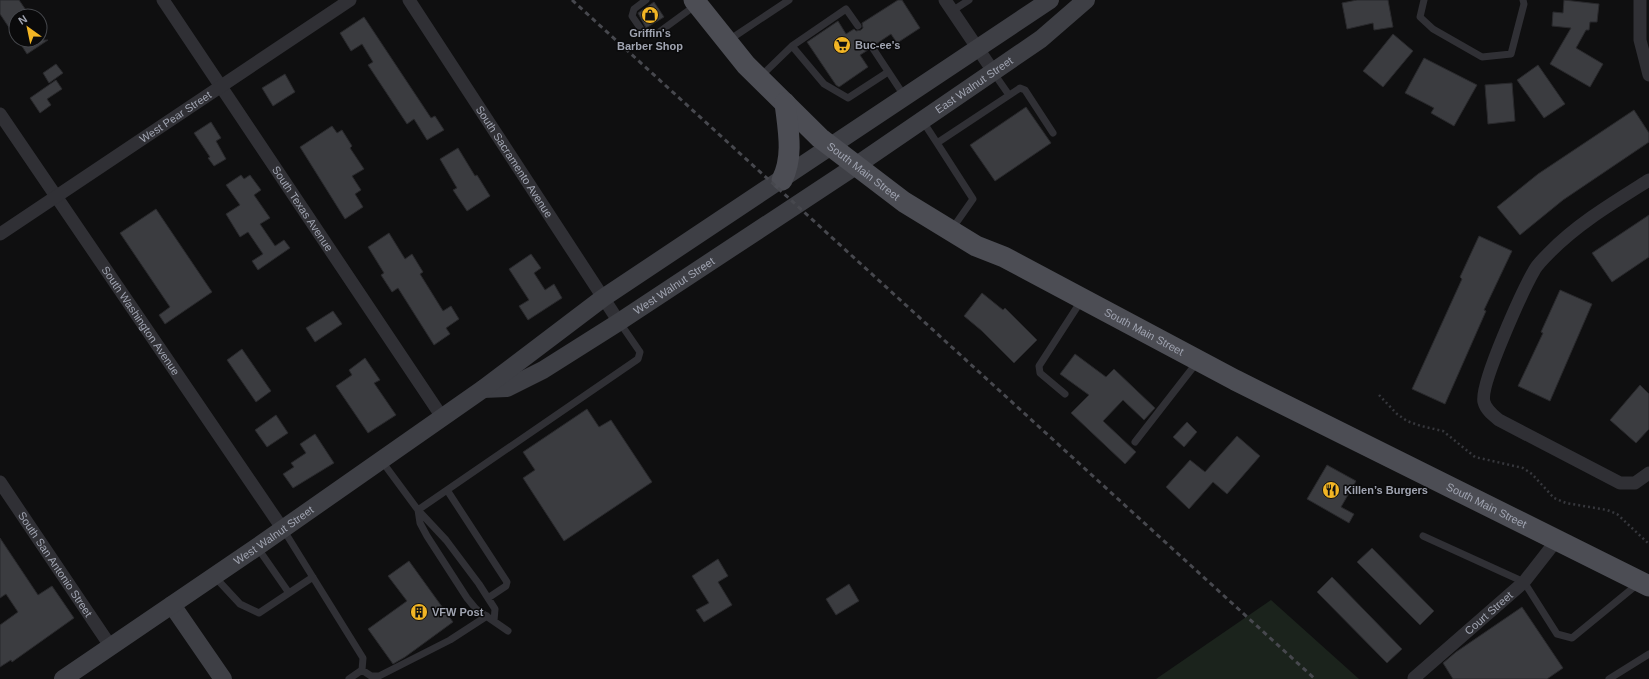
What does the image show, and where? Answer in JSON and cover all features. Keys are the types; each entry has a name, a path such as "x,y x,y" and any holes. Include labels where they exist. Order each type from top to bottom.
{"main road":[{"name":"South Main Street","path":"696,2 727,41 759,77 820,138 833,146 904,202 951,231 976,246 1004,257 1198,361 1556,541 1645,584"},
{"path":"782,180 787,170 790,150 786,103"}],"street":[{"name":"South Texas Avenue","path":"163,0 442,417"},
{"name":"West Pear Street","path":"0,234 350,0"},
{"name":"South Sacramento Avenue","path":"409,0 619,322"},
{"path":"945,0 993,72"},
{"path":"833,146 1050,0"},
{"name":"East Walnut Street","path":"857,165 1041,38 1086,0"},
{"path":"1640,0 1640,40 1649,75"},
{"name":"South Washington Avenue","path":"0,114 282,528"},
{"name":"West Walnut Street","path":"63,679 257,547 282,528 483,389 603,298 833,146"},
{"name":"West Walnut Street","path":"483,389 507,388 543,370 619,322 857,165"},
{"path":"1649,180 1583,224 1549,253 1535,268 1498,352 1484,390 1484,401 1489,411 1499,420 1620,483 1635,483 1649,473"},
{"name":"South San Antonio Street","path":"0,482 111,647"},
{"name":"Court Street","path":"1414,678 1524,582 1556,541"},
{"path":"172,605 223,679"}],"lane":[{"path":"646,0 634,9 632,16 638,28 642,32 655,35 696,2"},
{"path":"727,41 788,0"},
{"path":"952,11 969,0"},
{"path":"1424,0 1420,17 1433,29 1482,57 1511,54 1524,4 1523,0"},
{"path":"759,77 792,46 846,9 858,26"},
{"path":"792,46 824,84 848,98 888,72"},
{"path":"872,47 905,97"},
{"path":"993,72 1009,95"},
{"path":"937,143 1020,88 1026,90 1053,133"},
{"path":"922,120 973,198 951,231"},
{"path":"1065,394 1040,373 1039,366 1082,299"},
{"path":"418,510 638,359 640,352 619,322"},
{"path":"1135,442 1198,361"},
{"path":"381,460 418,510 446,540 488,598 495,609 494,621"},
{"path":"447,490 508,582 506,586 488,598"},
{"path":"418,510 420,523 466,598 476,609 508,631"},
{"path":"282,528 363,658 362,670"},
{"path":"1423,536 1524,582 1557,634 1572,638 1645,584"},
{"path":"257,547 289,593"},
{"path":"214,576 240,604 259,612 312,577"},
{"path":"362,670 371,676 379,676 450,640 487,616"},
{"path":"1609,679 1649,654"},
{"path":"349,679 362,670"}],"path":[{"path":"1379,395 1397,414 1408,421 1421,426 1443,431 1475,457 1523,468 1532,474 1554,498 1566,503 1607,510 1617,514 1649,544"}],"shaded area":[{"path":"1271,600 1359,679 1156,679"}],"building":[{"path":"0,0 19,0 24,8 8,8 8,26 0,14"},
{"name":"Buc-ee's","path":"898,0 902,0 920,28 897,43 891,34 876,44 872,42 869,43 868,50 860,55 868,67 839,87 836,85 807,42 838,21 846,34 854,29 856,31 861,30 863,28 862,23"},
{"path":"1357,0 1388,0 1393,27 1374,30 1373,23 1347,29 1342,3"},
{"path":"1564,0 1599,4 1597,22 1590,22 1589,30 1586,30 1576,48 1603,64 1590,87 1550,64 1571,28 1552,26 1553,12 1563,13"},
{"name":"Griffin's Barber Shop","path":"654,2 664,17 646,28 638,13"},
{"path":"364,17 431,118 435,116 444,130 427,140 414,119 407,124 368,65 373,62 362,44 351,51 340,33"},
{"path":"1393,34 1413,51 1383,87 1363,71"},
{"path":"23,48 36,48 27,54"},
{"path":"1424,58 1477,85 1454,126 1431,113 1434,108 1405,93"},
{"path":"56,64 63,73 49,83 43,73"},
{"path":"1538,65 1565,104 1544,118 1517,80"},
{"path":"285,74 295,92 273,106 262,88"},
{"path":"56,80 62,89 47,99 51,105 40,113 30,98"},
{"path":"1512,83 1515,121 1488,124 1485,85"},
{"path":"1026,107 1051,143 995,181 970,145"},
{"path":"1634,110 1649,133 1649,142 1563,200 1520,235 1497,207 1538,174"},
{"path":"211,122 221,138 216,141 226,159 214,166 208,158 210,157 194,133"},
{"path":"332,126 337,133 342,130 352,146 350,148 364,169 352,176 361,190 355,194 363,207 345,219 300,147"},
{"path":"458,148 475,176 477,175 490,196 467,211 453,190 457,188 440,159"},
{"path":"241,175 244,179 250,175 261,190 254,195 270,218 260,224 275,246 284,240 290,248 258,270 252,261 263,254 248,232 240,237 226,214 240,205 226,185"},
{"path":"156,209 212,292 165,324 159,315 170,307 120,233"},
{"path":"1649,215 1649,257 1612,282 1592,253"},
{"path":"389,233 405,259 412,254 423,272 420,274 443,311 451,306 459,319 446,328 450,334 434,345 398,288 392,292 381,275 384,273 368,247"},
{"path":"1479,236 1512,251 1484,310 1486,311 1445,404 1412,389 1462,279 1460,277"},
{"path":"531,254 541,268 534,273 545,290 554,284 562,298 528,320 519,306 529,300 509,269"},
{"path":"1560,290 1592,304 1550,401 1518,386 1543,333 1541,332"},
{"path":"982,293 1003,310 1005,308 1037,340 1014,363 982,331 964,316"},
{"path":"333,311 342,324 315,342 306,328"},
{"path":"242,349 271,391 256,402 227,360"},
{"path":"1075,354 1106,377 1114,369 1155,408 1144,420 1123,400 1103,421 1136,452 1125,464 1071,413 1089,395 1060,374"},
{"path":"365,358 380,380 374,383 396,415 368,433 336,386 352,375 349,370"},
{"path":"1640,385 1649,394 1649,429 1636,443 1610,420"},
{"path":"587,409 599,427 611,420 652,482 564,541 523,478 535,470 523,452"},
{"path":"276,415 288,433 267,447 255,430"},
{"path":"1187,422 1197,432 1184,447 1173,437"},
{"path":"315,434 334,463 293,488 283,474 294,467 291,463 306,453 300,444"},
{"path":"1237,436 1260,456 1227,494 1213,482 1189,509 1166,487 1190,460 1205,472"},
{"name":"Killen’s Burgers","path":"1327,465 1356,481 1341,507 1354,514 1349,523 1307,499"},
{"path":"0,538 38,595 52,586 74,618 12,662 11,660 0,667 0,625 18,612 6,594 0,598"},
{"path":"1372,548 1434,611 1420,625 1357,562"},
{"path":"718,559 728,576 718,582 732,605 704,622 696,610 709,603 692,576"},
{"name":"VFW Post","path":"409,561 453,622 393,664 368,629 407,601 388,576"},
{"path":"1332,577 1402,649 1387,663 1317,592"},
{"path":"849,584 859,601 836,615 826,599"},
{"path":"1522,607 1563,668 1547,679 1453,679 1443,663 1456,652"}],"railway":[{"path":"572,0 1315,679"}],"place":[{"name":"Griffin's Barber Shop","path":"650,15"},
{"name":"Buc-ee's","path":"842,45"},
{"name":"Killen’s Burgers","path":"1331,490"},
{"name":"VFW Post","path":"419,612"}]}
